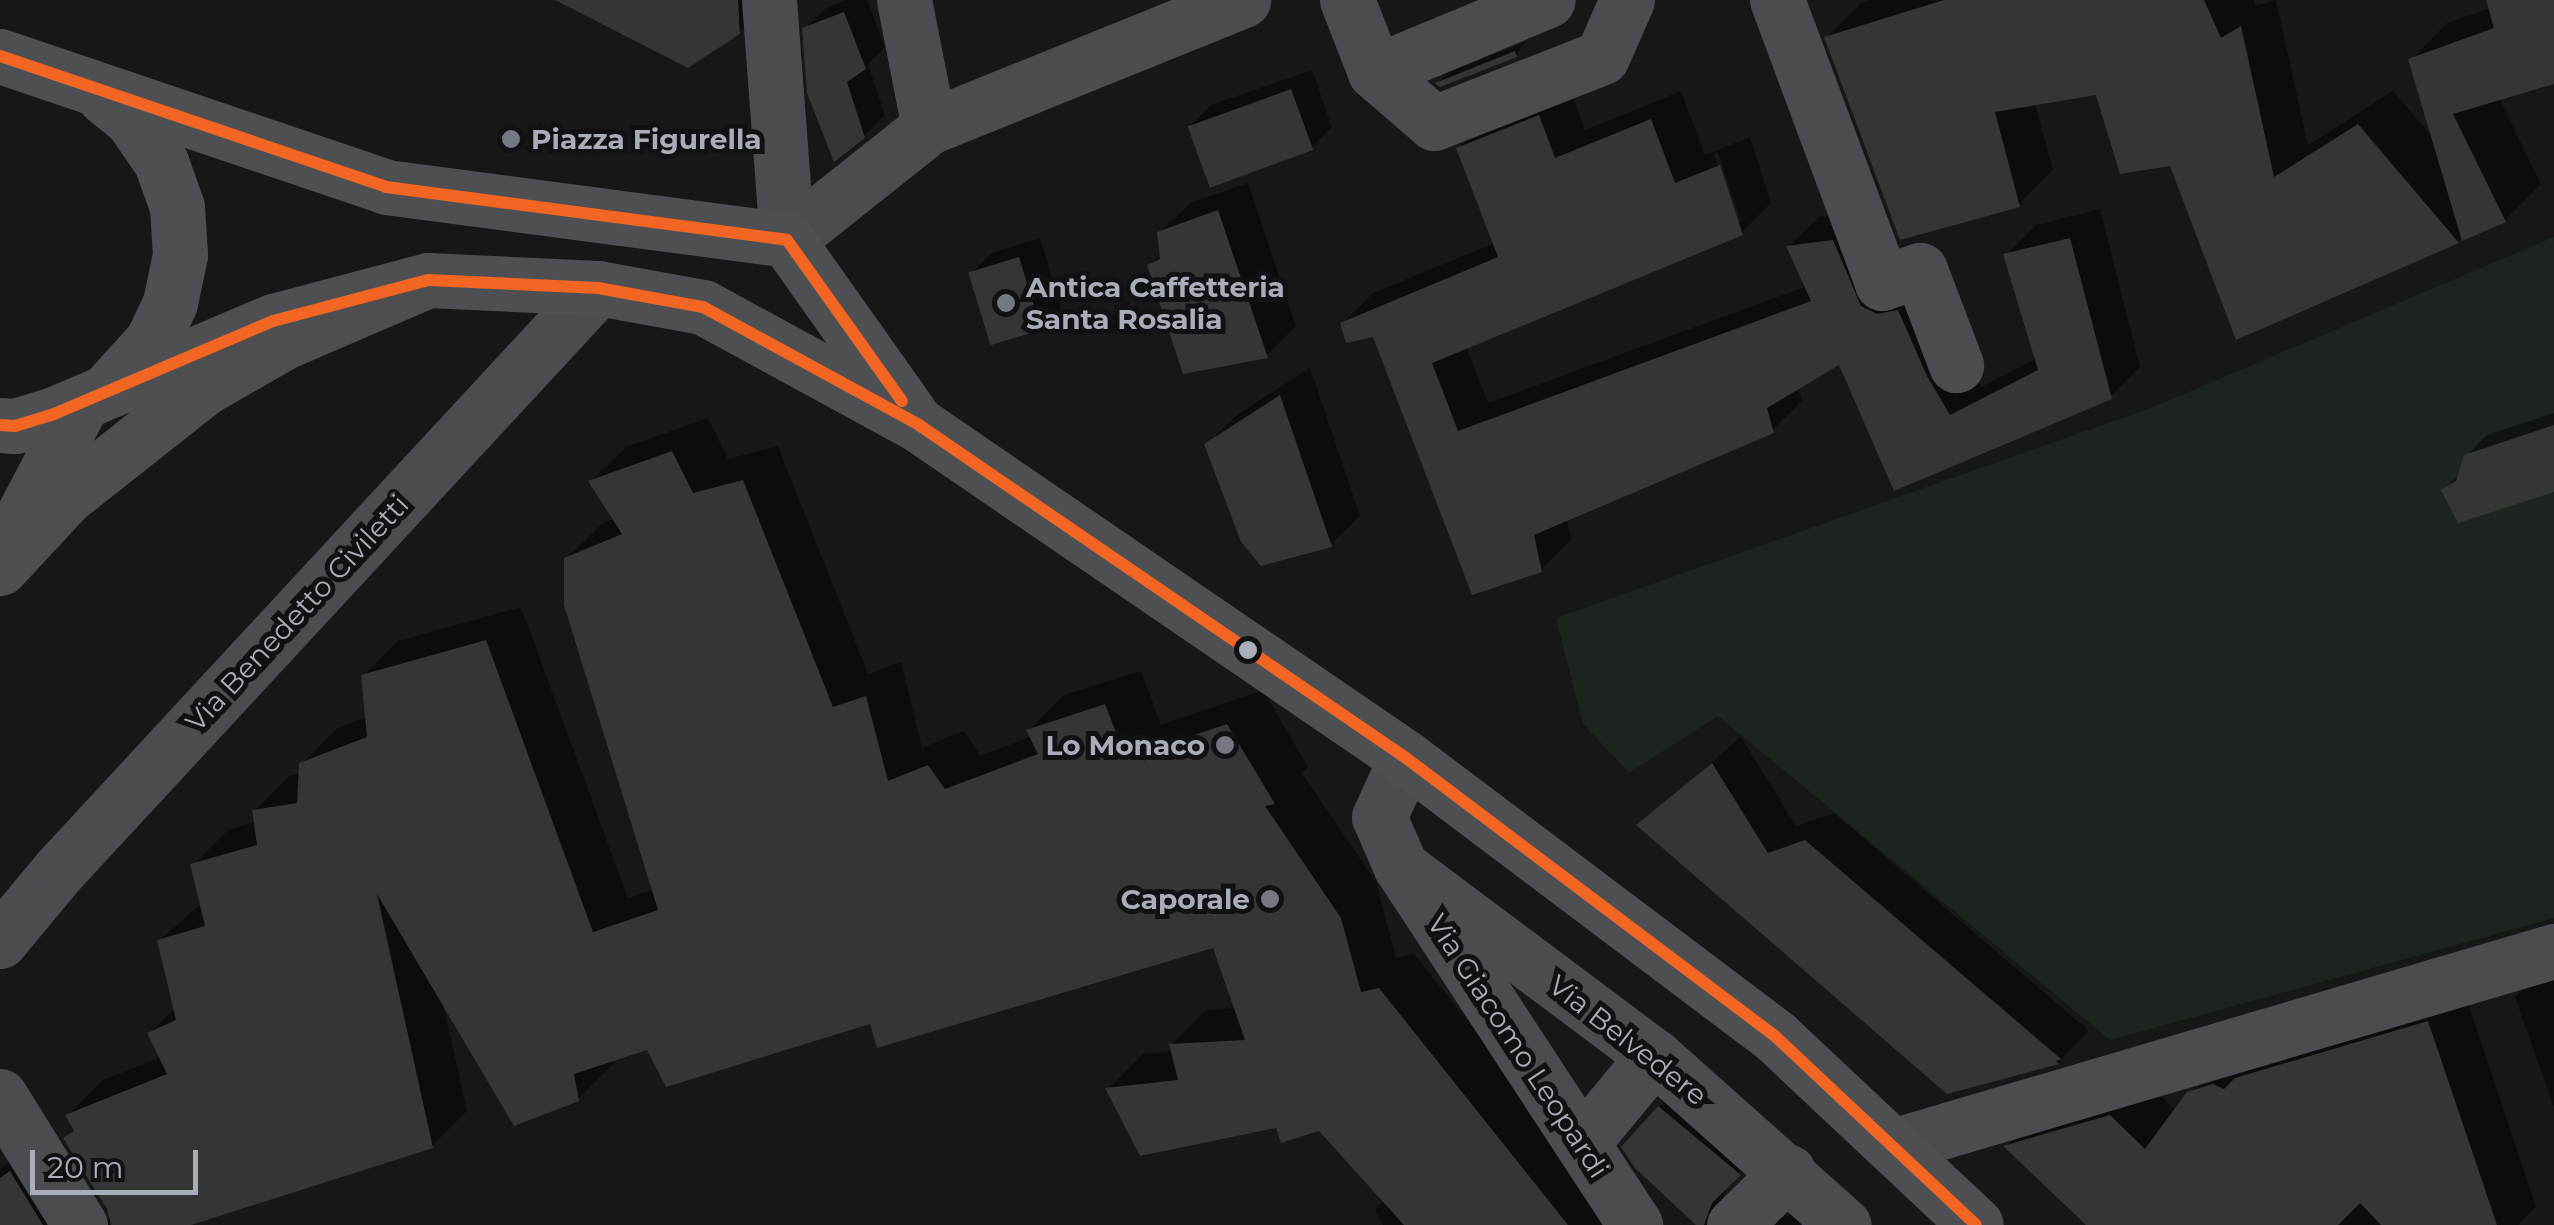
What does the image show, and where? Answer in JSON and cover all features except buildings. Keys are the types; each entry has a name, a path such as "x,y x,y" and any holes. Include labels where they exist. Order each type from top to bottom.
{"highway":[{"path":"0,568 66,497 204,388 284,342 428,280"},
{"path":"0,554 45,480 78,404"}],"main road":[{"path":"0,56 386,187 787,240 919,425"},
{"path":"0,64 80,83 132,120 160,162 176,207 180,255 170,304 152,342 125,374 0,456"},
{"path":"703,306 787,240"},
{"path":"0,425 15,426 78,404 272,321 428,280 598,288 703,306 919,425 1406,758 1776,1036 1976,1225"}],"street":[{"path":"769,0 787,240"},
{"path":"904,0 929,127"},
{"path":"787,240 929,127 1243,0"},
{"path":"1347,0 1376,72 1434,123 1602,57 1627,0"},
{"path":"1376,72 1548,0"},
{"path":"1776,0 1882,283 1920,270 1956,365"},
{"name":"Via Benedetto Civiletti","path":"0,941 58,870 598,288"},
{"name":"Via Giacomo Leopardi","path":"1406,758 1379,817 1400,867 1635,1225"},
{"name":"Via Belvedere","path":"1400,867 1654,1056 1844,1225"},
{"path":"1892,1146 2554,950"},
{"path":"1582,1143 1654,1056"},
{"path":"0,1096 80,1225"},
{"path":"1734,1225 1788,1172"}],"shaded area":[{"path":"2554,237 2554,918 2110,1040 1718,716 1629,773 1583,724 1556,618 2151,408"}],"transit line":[{"path":"0,56 386,187 787,240 902,401"},
{"path":"0,425 15,426 54,414 273,321 428,280 598,288 703,307 919,425 1406,758 1776,1037 1976,1225"}],"place":[{"name":"Piazza Figurella","path":"511,139"},
{"name":"Antica Caffetteria Santa Rosalia","path":"1006,303"},
{"name":"Lo Monaco","path":"1225,745"},
{"name":"Caporale","path":"1270,899"}]}
